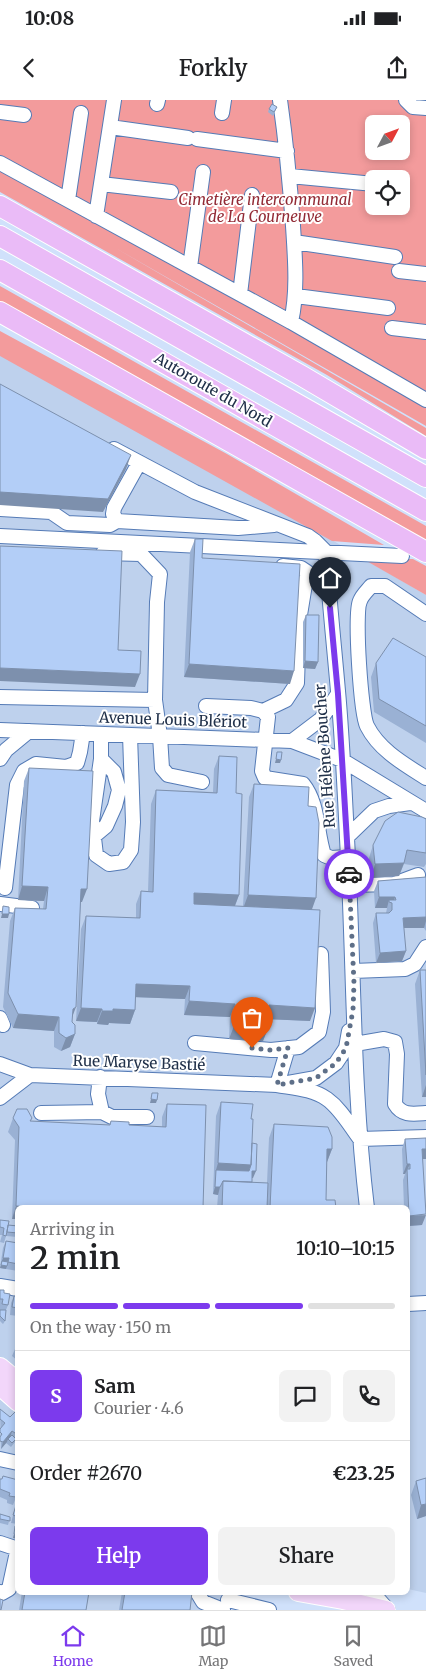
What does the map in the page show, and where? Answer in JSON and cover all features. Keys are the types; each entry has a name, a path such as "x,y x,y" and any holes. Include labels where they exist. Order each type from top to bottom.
{"highway":[{"path":"0,206 302,376 426,449"},
{"name":"Autoroute du Nord","path":"0,236 426,477"},
{"name":"Autoroute du Nord","path":"0,270 426,511"},
{"path":"0,312 426,552"}],"main road":[{"path":"0,1367 15,1380"},
{"path":"0,1386 15,1399"},
{"path":"338,1595 387,1610"}],"street":[{"path":"96,216 114,100"},
{"path":"280,100 290,176 294,242 296,296 291,322"},
{"path":"406,100 413,107 426,108"},
{"path":"0,112 24,115"},
{"path":"68,200 80,113"},
{"path":"110,127 287,151"},
{"path":"0,163 291,322 426,400"},
{"path":"190,267 203,172"},
{"path":"290,176 365,183"},
{"path":"101,184 171,192"},
{"path":"240,294 252,195"},
{"path":"294,242 395,257"},
{"path":"399,271 426,274"},
{"path":"296,296 388,308"},
{"path":"392,328 426,332"},
{"path":"104,444 196,492 308,536 326,552"},
{"path":"116,521 112,514 114,508 139,462"},
{"path":"0,509 51,512 67,523 110,525 116,521 238,528 278,524"},
{"path":"0,536 402,556"},
{"path":"0,549 141,554 160,574 157,602 155,700 162,768 168,775 202,782"},
{"name":"Rue Hélène Boucher","path":"326,552 338,694 347,837 353,1010 360,1140 367,1205"},
{"path":"206,706 251,708 264,711 286,700 297,683 299,621 307,572 301,568 271,565"},
{"path":"426,614 385,586 371,586 360,601 357,627 360,678 366,724 385,750 426,778"},
{"path":"292,742 321,719 338,694"},
{"path":"0,697 155,700"},
{"path":"264,711 268,718 262,771 265,778 303,784 309,792 315,809 324,854 331,858 348,857"},
{"name":"Avenue Louis Blériot","path":"0,730 292,742 342,760 426,811"},
{"path":"0,759 6,750 29,731"},
{"path":"5,888 17,785 24,771 36,764 66,767 77,763 83,733"},
{"path":"101,734 101,759 92,821 96,855 109,864 122,862 131,850 133,822 130,735"},
{"path":"94,836 106,826 115,806 118,790 114,772 101,759"},
{"path":"347,837 374,811 389,806 410,803"},
{"path":"349,885 394,884 418,875"},
{"path":"0,904 32,908"},
{"path":"353,971 405,969 415,964 426,947"},
{"path":"195,1043 271,1050 299,1048 319,1032 323,1012 321,954"},
{"name":"Rue Maryse Bastié","path":"277,1085 316,1078 336,1063 346,1048 353,1010"},
{"path":"355,1044 384,1039 395,1042 397,1054 395,1104 407,1114 426,1113"},
{"path":"277,1085 288,1048"},
{"name":"Rue Maryse Bastié","path":"0,1064 30,1074 277,1085 310,1091 327,1099 338,1110 360,1140"},
{"path":"0,1098 30,1074"},
{"path":"100,1077 98,1094 102,1112"},
{"path":"41,1113 102,1112 112,1116 147,1117"},
{"path":"360,1140 426,1137"},
{"path":"0,1286 15,1288"},
{"path":"410,1304 426,1303"},
{"path":"0,1459 15,1462"},
{"path":"0,1543 15,1548"},
{"path":"0,1592 2,1593 9,1589 15,1561"},
{"path":"199,1595 203,1602 226,1603 269,1610"},
{"path":"226,1603 237,1595"},
{"path":"374,1595 387,1610"}],"shaded area":[{"path":"0,346 426,595 426,1593 410,1589 410,1205 15,1205 15,1595 222,1595 217,1610 0,1610"}],"green space":[{"name":"Cimetière intercommunal de La Courneuve","path":"0,100 426,100 426,426 112,246 426,428 426,436 327,375 0,192"},
{"path":"0,286 426,526 426,543 0,302"},
{"path":"0,331 227,454 384,545 332,541 0,356"},
{"path":"363,559 413,559 426,566 426,595"}],"building":[{"path":"272,104 277,107 274,112 269,109"},
{"path":"0,384 131,455 108,499 0,492"},
{"path":"195,539 203,539 202,558 300,564 294,671 189,664"},
{"path":"0,546 122,551 118,650 141,651 140,674 0,668"},
{"path":"306,615 319,615 318,662 305,661"},
{"path":"393,638 426,657 426,726 379,699 376,663"},
{"path":"277,752 282,752 281,760 276,759"},
{"path":"219,756 237,757 236,793 242,794 239,895 194,893 194,904 320,910 315,1008 269,1005 268,1028 234,1026 235,1004 189,1001 190,986 136,984 135,1010 113,1009 113,1011 102,1011 102,1009 81,1008 86,916 140,918 141,891 153,892 156,790 217,793"},
{"path":"29,768 93,771 87,889 81,889 76,1007 73,1009 72,1022 75,1025 75,1034 66,1038 59,1033 59,1017 18,1014 8,993 15,908 46,909 48,887 22,886"},
{"path":"254,784 309,787 308,806 316,807 319,823 316,898 248,895"},
{"path":"398,812 426,819 426,853 407,850 404,863 375,864 373,845 385,821"},
{"path":"426,877 426,917 403,918 406,951 380,953 376,913 389,913 392,910 392,903 389,900 396,900 395,897 379,897 378,881"},
{"path":"3,906 9,907 9,914 2,914"},
{"path":"420,970 426,970 426,1075"},
{"path":"152,1093 158,1093 157,1100 151,1099"},
{"path":"221,1102 253,1104 251,1119 253,1119 251,1165 218,1163"},
{"path":"167,1104 206,1105 203,1205 16,1205 19,1127 13,1118 17,1109 27,1109 32,1118 30,1121 110,1125 111,1121 129,1122 129,1125 166,1127"},
{"path":"274,1124 328,1127 332,1137 332,1149 327,1149 326,1200 335,1200 336,1205 270,1205"},
{"path":"426,1138 426,1149 422,1149 426,1214 410,1216 407,1169 410,1169 410,1164 407,1164 405,1139"},
{"path":"252,1143 257,1144 256,1171 252,1171 252,1182 223,1181 220,1187 215,1187 216,1170 249,1171"},
{"path":"223,1181 268,1183 267,1205 222,1205"},
{"path":"0,1220 9,1221 6,1236 3,1235 4,1228 0,1227"},
{"path":"8,1225 15,1226 15,1233 7,1232"},
{"path":"6,1241 15,1242 15,1263 8,1262 9,1258 3,1258"},
{"path":"2,1261 8,1262 7,1266 1,1265"},
{"path":"0,1290 10,1294 8,1305 2,1304 3,1299 0,1299"},
{"path":"14,1296 15,1308 12,1307"},
{"path":"0,1310 6,1310 5,1321 0,1316"},
{"path":"0,1409 10,1417 15,1412 15,1433 12,1431 3,1442 0,1441 2,1434 0,1429 5,1423 0,1419"},
{"path":"12,1435 15,1440 12,1443 8,1439"},
{"path":"3,1476 15,1479 15,1497 9,1496 10,1493 0,1489 0,1479"},
{"path":"426,1478 426,1504 421,1505 416,1481"},
{"path":"0,1514 10,1517 10,1521 0,1519"},
{"path":"24,1595 88,1595 86,1610 22,1610"},
{"path":"124,1595 192,1595 190,1610 122,1610"},
{"path":"0,1599 3,1600 1,1610 0,1610"}],"way so far":[{"path":"252,1048 271,1050 288,1048 277,1085 316,1078 336,1063 346,1048 353,1010 354,983 349,874"}],"route":[{"path":"330,608 338,694 349,874"}]}
